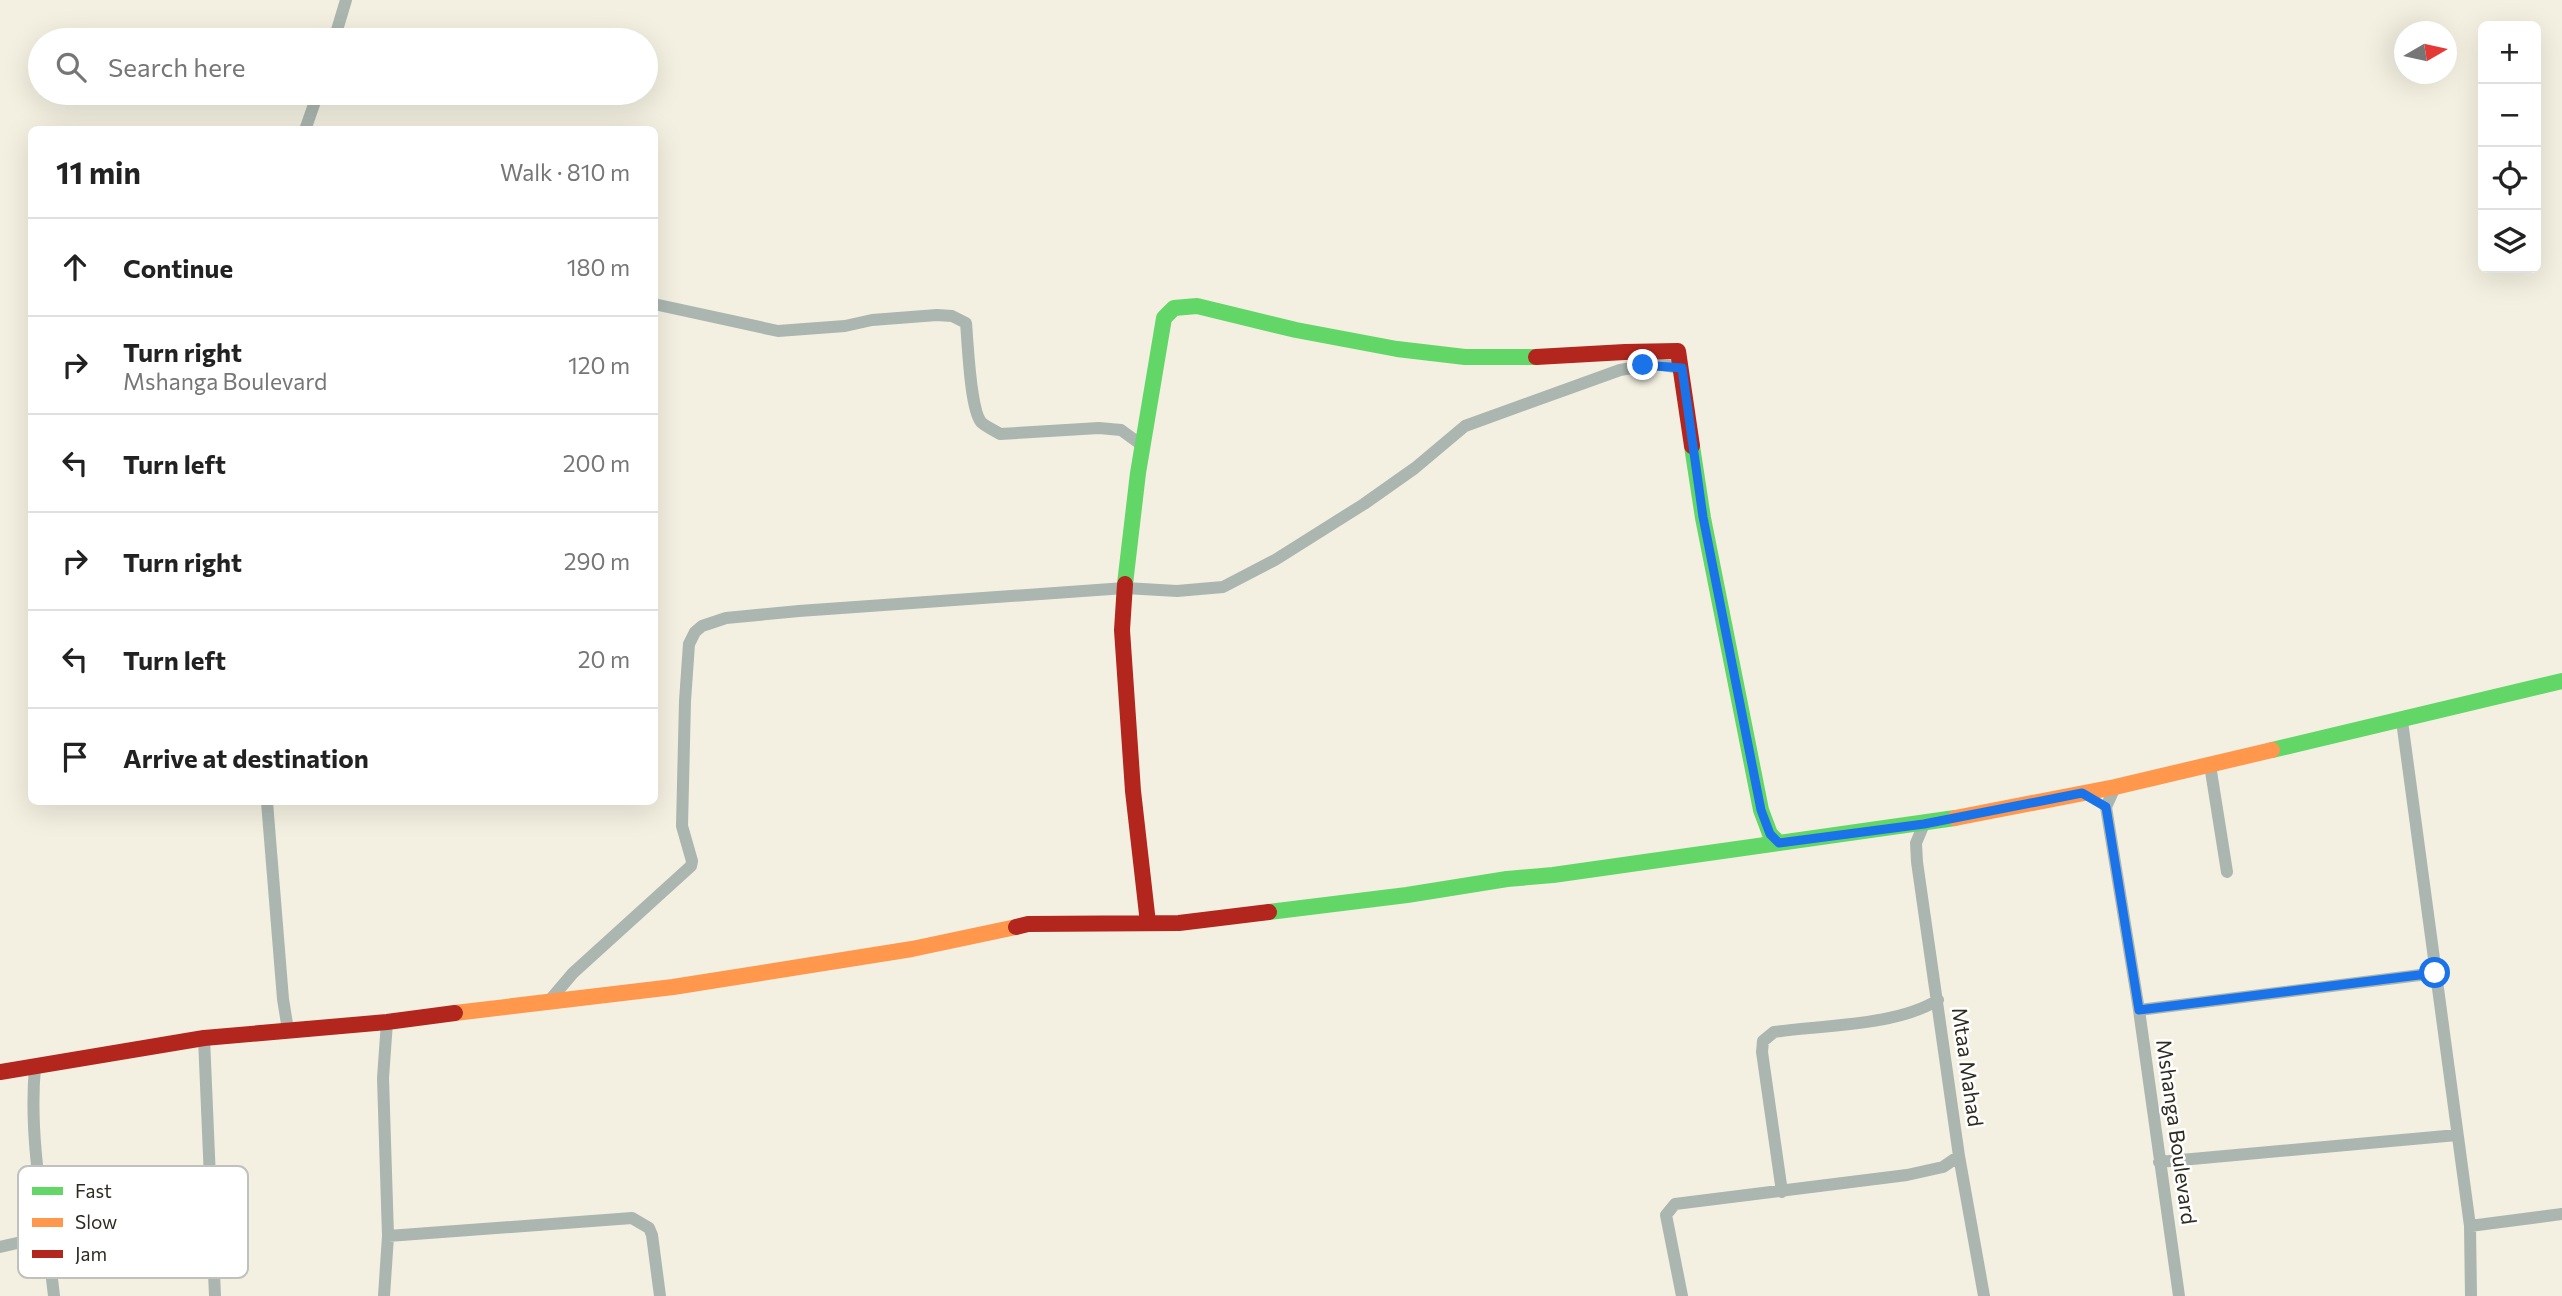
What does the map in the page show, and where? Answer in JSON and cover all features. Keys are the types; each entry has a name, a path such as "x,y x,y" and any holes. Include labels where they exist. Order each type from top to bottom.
{"street":[{"path":"338,28 346,0"},
{"path":"306,126 313,105"},
{"path":"658,305 778,331 845,327 872,320 952,316 966,323 975,407 980,421 1000,434 1099,428 1121,430 1148,417"},
{"path":"1148,923 1131,764 1122,630 1126,569 1164,318 1174,307 1185,305 1331,339 1466,358 1527,357 1613,350 1678,351 1703,517 1759,800 1764,822 1779,843"},
{"path":"550,1000 573,973 691,866 682,826 685,701 689,645 695,632 702,626 726,618 799,611 1125,588 1177,591 1223,587 1275,560 1364,504 1415,468 1465,426 1620,370 1655,364 1682,368"},
{"path":"1121,430 1143,446"},
{"path":"1126,569 1143,590"},
{"path":"0,1072 204,1038 369,1024 673,987 912,949 1028,924 1179,923 1408,895 1924,824 2115,787 2562,681"},
{"path":"2402,720 2470,1226 2472,1295"},
{"path":"2210,765 2227,872"},
{"path":"2082,793 2106,807 2115,787"},
{"path":"267,805 283,999 288,1030"},
{"name":"Mshanga Boulevard","path":"2106,807 2139,1010 2179,1296"},
{"name":"Mtaa Mahad","path":"1924,824 1916,843 1917,862 1959,1156 1984,1296"},
{"path":"1896,828 1916,843"},
{"path":"2139,1010 2435,973"},
{"path":"1782,1192 1762,1052 1763,1041 1774,1032 1895,1017 1923,1009 1938,1000"},
{"path":"384,1296 388,1236 383,1079 387,1022"},
{"path":"369,1024 385,1046"},
{"path":"204,1038 209,1166"},
{"path":"35,1067 33,1095 39,1166"},
{"path":"2159,1162 2457,1135"},
{"path":"1682,1296 1666,1215 1675,1204 1907,1175 1943,1167 1959,1156"},
{"path":"2470,1226 2562,1214"},
{"path":"388,1236 632,1218 649,1228 652,1235 660,1296"},
{"path":"0,1247 18,1243"},
{"path":"52,1278 54,1296"},
{"path":"214,1278 215,1296"}],"traffic: fast":[{"path":"1125,584 1138,473 1164,318 1174,308 1197,306 1296,330 1397,349 1465,357 1536,357"},
{"path":"1692,446 1703,518 1761,810 1770,834 1779,843"},
{"path":"2272,750 2562,681"},
{"path":"1269,912 1955,818"}],"traffic: slow":[{"path":"1955,818 2115,787 2272,750"},
{"path":"455,1013 673,987 912,949 1016,927"}],"traffic: jam":[{"path":"1536,357 1678,351 1692,446"},
{"path":"1125,584 1122,630 1133,791 1148,923"},
{"path":"1016,927 1028,924 1179,923 1269,912"},
{"path":"0,1072 204,1038 387,1022 455,1013"}],"route":[{"path":"1643,365 1682,368 1703,517 1761,810 1770,834 1779,843 1924,824 2082,793 2106,807 2139,1010 2435,973"}]}
